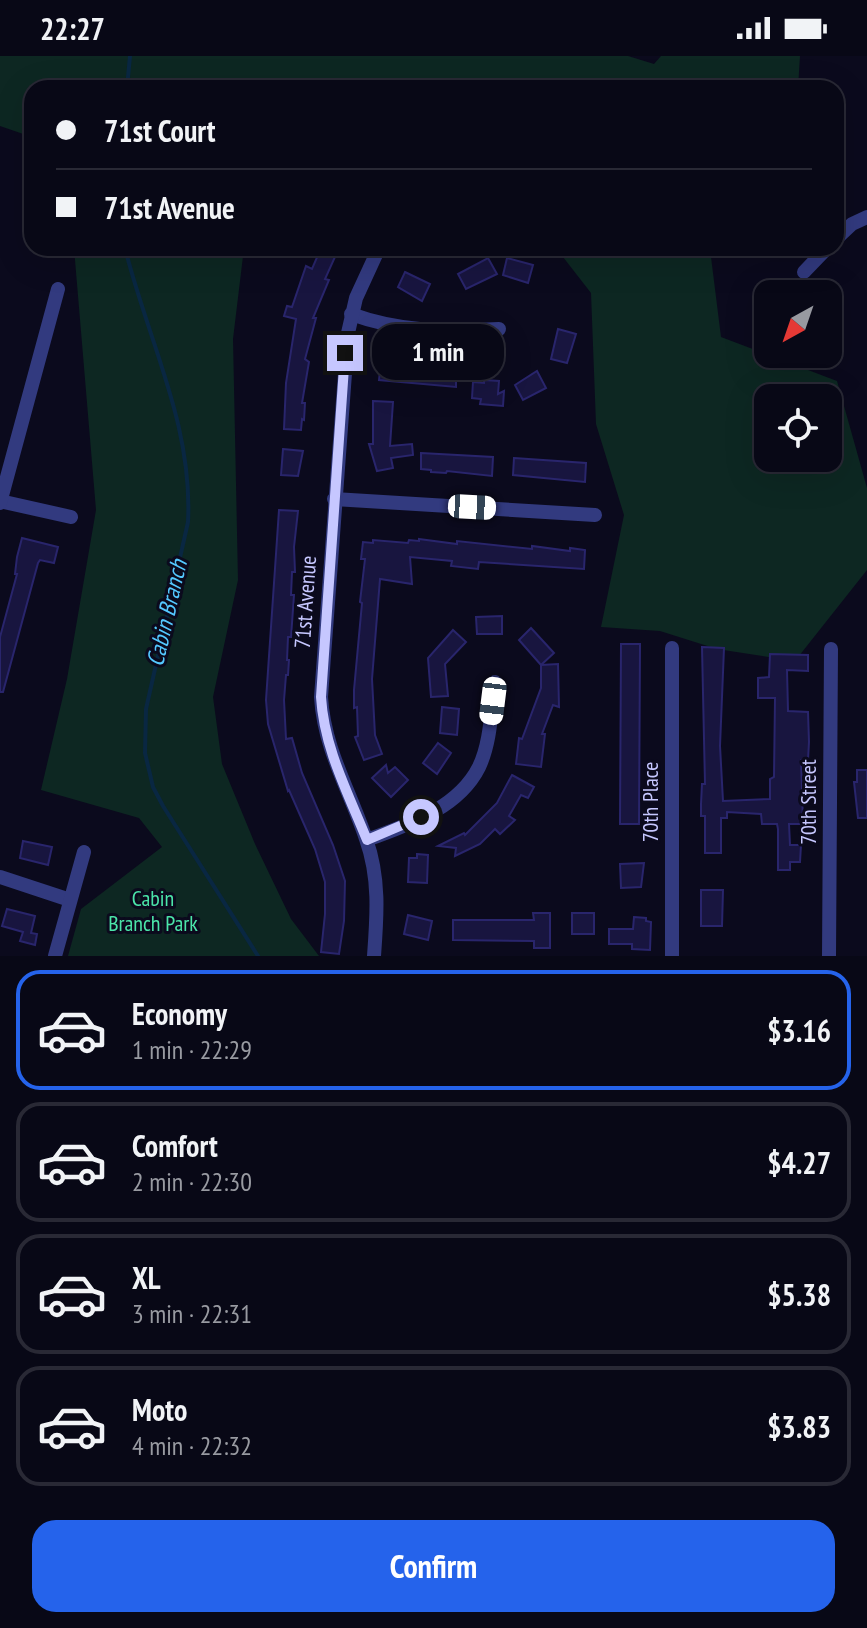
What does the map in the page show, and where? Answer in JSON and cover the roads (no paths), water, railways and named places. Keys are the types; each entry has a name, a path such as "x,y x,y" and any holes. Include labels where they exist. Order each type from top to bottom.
{"street":[{"path":"844,232 867,217"},
{"name":"71st Avenue","path":"374,956 378,897 367,840 332,753 322,712 342,384 351,314 376,256"},
{"path":"804,272 819,256"},
{"path":"58,289 0,502 71,517"},
{"path":"351,314 373,322 416,330 499,329"},
{"path":"334,499 595,515"},
{"name":"70th Place","path":"672,648 672,956"},
{"name":"70th Street","path":"829,956 831,649"},
{"path":"367,840 437,809 471,780 479,767 486,743 495,682"},
{"path":"55,956 84,852"},
{"path":"0,877 70,900"}],"waterway":[{"name":"Cabin Branch","path":"128,80 130,56"},
{"name":"Cabin Branch","path":"127,256 176,417 188,486 188,522 146,709 145,753 153,787 163,806 258,956"}],"park label":[{"name":"Cabin Branch Park","path":"153,910"}]}
